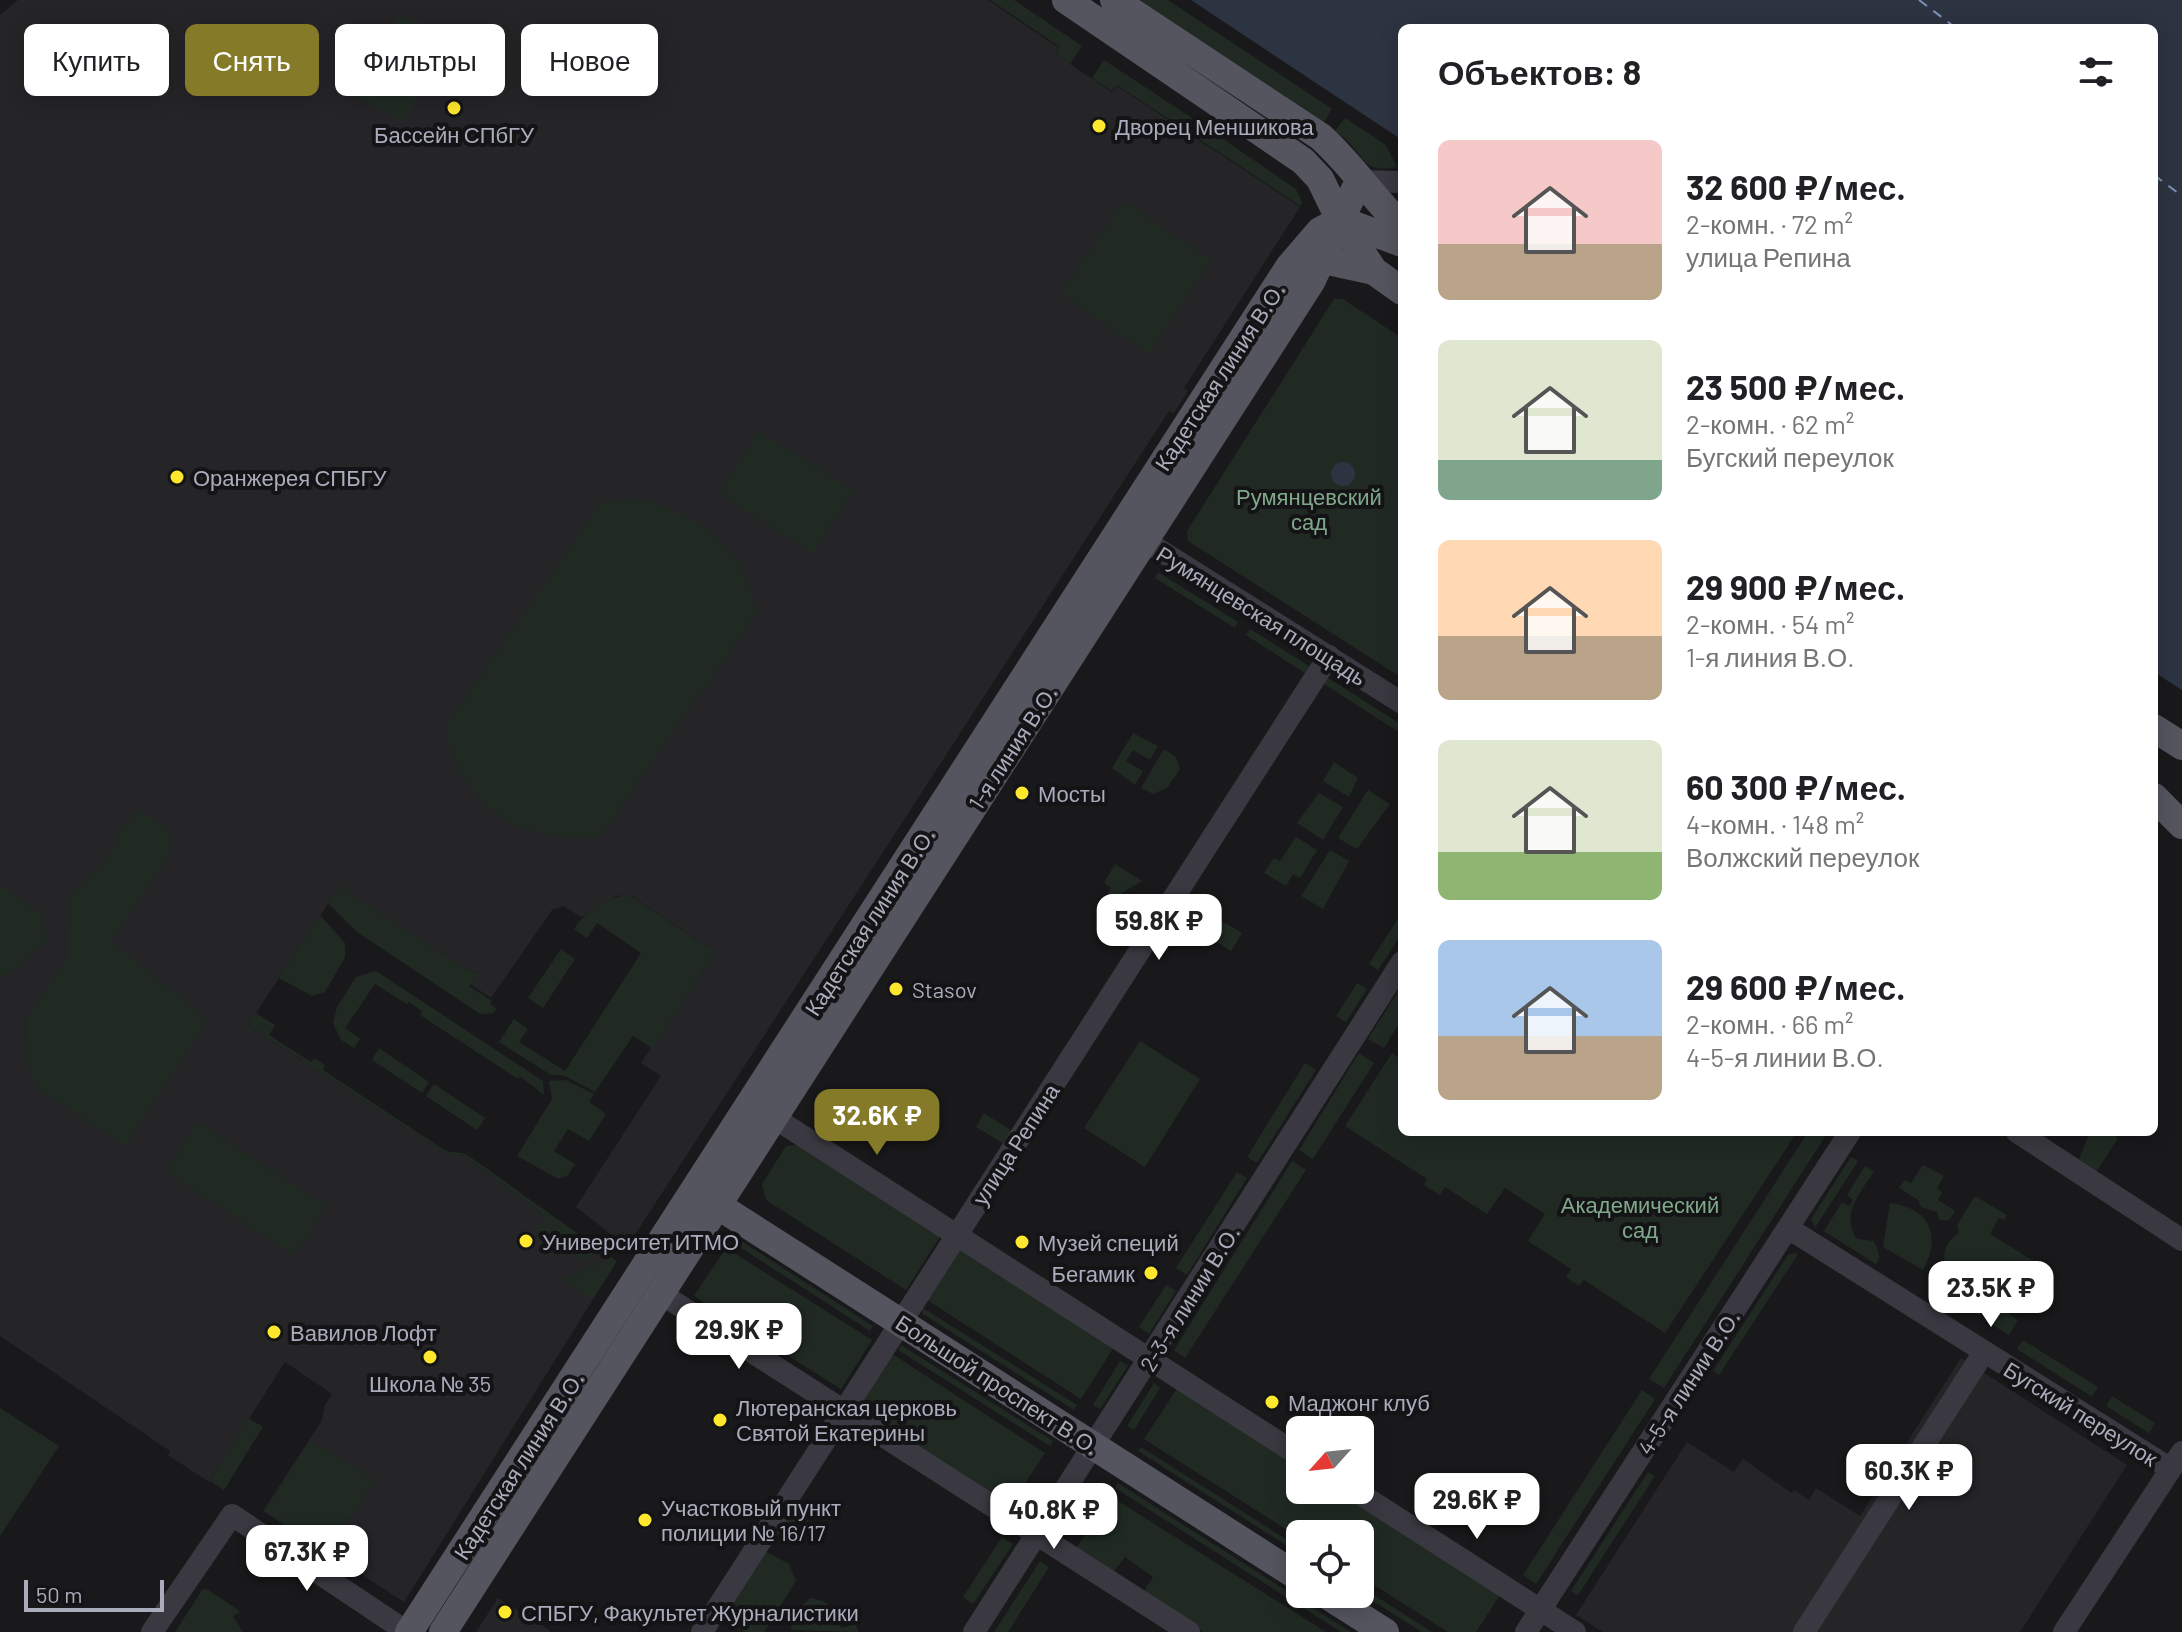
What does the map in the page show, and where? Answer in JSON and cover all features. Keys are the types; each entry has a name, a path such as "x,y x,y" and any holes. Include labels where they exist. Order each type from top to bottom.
{"main road":[{"path":"1066,0 1303,161 1320,179 1340,220 1374,271 1398,288"},
{"path":"1114,0 1321,137 1345,158 1359,181 1398,222"},
{"name":"1-я линия В.О.","path":"443,1632 660,1293 706,1198 773,1117 1134,534 1324,260 1359,181"},
{"path":"1340,220 1398,242"},
{"name":"Кадетская линия В.О.","path":"408,1632 706,1198 1134,534 1289,267 1320,231 1340,220"},
{"path":"1324,260 1374,271"},
{"path":"2158,731 2182,746"},
{"path":"2158,785 2182,800"},
{"path":"2158,801 2182,825"},
{"name":"Большой проспект В.О.","path":"706,1198 1286,1569"},
{"path":"1347,1608 1385,1632"}],"street":[{"path":"1359,181 1398,182"},
{"name":"Румянцевская площадь","path":"1134,534 1398,700"},
{"name":"улица Репина","path":"702,1632 1329,656"},
{"name":"2-3-я линии В.О.","path":"974,1632 1398,968"},
{"path":"773,1117 1286,1447"},
{"name":"4-5-я линии В.О.","path":"1526,1632 1847,1136"},
{"path":"2023,1136 2182,1240"},
{"name":"Бугский переулок","path":"1788,1228 1984,1352 2176,1460"},
{"path":"660,1293 1189,1632"},
{"path":"1804,1632 1984,1352"},
{"path":"2064,1632 2176,1460"},
{"path":"1374,1503 1575,1632"},
{"path":"152,1632 232,1515 408,1632"}],"shaded area":[{"path":"18,0 988,0 1059,48 1055,54 1112,92 1117,86 1300,207 1184,388 1188,391 1174,413 1169,411 627,1247 576,1207 661,1076 641,1063 715,952 630,895 616,896 581,917 563,906 552,910 491,998 470,984 477,972 464,968 348,893 341,884 248,1025 445,1153 465,1156 545,1216 547,1214 617,1261 404,1602 263,1511 322,1420 325,1405 332,1394 285,1362 209,1482 168,1455 170,1451 0,1336 0,15"},
{"path":"1961,1358 2127,1465 2020,1632 1603,1632 1576,1615 1687,1442 1734,1472 1743,1459 1792,1493 1794,1490 1809,1500 1816,1488 1860,1516"},
{"name":"СПБГУ, Факультет Журналистики","path":"498,1598 543,1626 551,1632 476,1632"}],"green space":[{"path":"990,0 1014,0 1082,46 1070,64 1056,54 1060,47"},
{"path":"1136,0 1168,0 1332,109 1323,123"},
{"path":"401,13 419,24 394,24"},
{"path":"1104,60 1192,118 1184,129 1117,85 1112,91 1092,78"},
{"path":"358,96 418,96 403,122"},
{"path":"1345,118 1386,145 1397,167 1375,168 1363,160 1335,131"},
{"path":"1201,124 1296,189 1302,202 1300,206 1193,135"},
{"path":"1124,201 1212,261 1149,354 1061,294"},
{"name":"Румянцевский сад","path":"1334,299 1343,299 1398,335 1398,675 1188,541 1187,531"},
{"path":"759,431 853,490 813,554 719,494"},
{"path":"636,499 681,513 716,536 741,569 756,614 600,837 572,838 521,827 499,815 480,799 453,755 445,727 602,501"},
{"path":"1158,572 1238,622 1235,628 1155,578"},
{"path":"1250,629 1309,666 1305,673 1246,635"},
{"path":"1328,678 1398,722 1398,731 1324,684"},
{"path":"1133,733 1158,746 1150,760 1133,750 1126,761 1143,771 1135,785 1112,768"},
{"path":"1164,749 1176,757 1180,769 1167,788 1153,794 1141,788"},
{"path":"1334,762 1358,778 1349,797 1323,781"},
{"path":"1368,790 1390,804 1357,849 1338,838"},
{"path":"1319,793 1343,807 1323,840 1297,823"},
{"path":"139,810 170,829 168,859 111,941 208,1020 126,1146 36,1088 25,1058 28,1017 67,958 69,897 101,865 116,842 113,839"},
{"path":"1296,837 1317,850 1300,878 1293,874 1286,886 1264,873 1274,858 1280,861"},
{"path":"1330,850 1349,861 1323,909 1301,896"},
{"path":"1115,864 1142,881 1110,900 1106,897 1111,888 1104,883"},
{"path":"341,884 349,893 464,968 478,973 469,986 492,1001 490,1004 497,1009 493,1013 480,1014 357,932 328,903"},
{"path":"0,885 42,915 48,942 0,979"},
{"path":"629,895 715,952 652,1048 633,1036 595,1092 563,1075 551,1075 499,1042 514,1019 528,1029 519,1042 565,1071 641,953 597,923 587,938 574,929 597,906"},
{"path":"320,915 345,943 345,957 325,992 312,996 279,978"},
{"path":"1398,918 1398,939 1378,970 1369,964"},
{"path":"1222,921 1242,933 1231,951 1211,938"},
{"path":"561,949 575,959 543,1008 528,998"},
{"path":"376,971 543,1081 544,1095 520,1076 518,1079 420,1015 422,1011 409,1002 407,1004 375,984 345,1028 360,1039 354,1048 341,1040 333,1023 337,1007 356,977"},
{"path":"1357,983 1367,989 1346,1022 1336,1016"},
{"path":"1398,991 1398,1025 1384,1048 1368,1039"},
{"path":"256,1013 275,1025 269,1035 311,1062 314,1058 325,1065 323,1070 446,1151 466,1154 605,1253 576,1259 535,1232 545,1216 465,1156 445,1153 248,1025"},
{"path":"1140,1041 1200,1079 1145,1167 1084,1128"},
{"path":"379,1048 429,1082 422,1093 372,1060"},
{"path":"1359,1053 1374,1063 1313,1159 1299,1150"},
{"name":"Академический сад","path":"1392,1053 1398,1057 1398,1136 1794,1136 1665,1333 1584,1280 1579,1286 1566,1277 1571,1269 1528,1241 1545,1214 1505,1188 1487,1214 1445,1187 1440,1195 1424,1185 1427,1179 1345,1126"},
{"path":"1305,1063 1316,1070 1257,1163 1247,1157"},
{"path":"566,1080 594,1094 589,1102 606,1114 589,1141 568,1129 554,1151 575,1164 568,1175 558,1179 517,1156 552,1099 549,1081"},
{"path":"434,1084 485,1118 477,1130 426,1096"},
{"path":"984,1113 1012,1131 1004,1144 976,1127"},
{"path":"198,1122 326,1206 294,1256 166,1172"},
{"path":"1805,1136 1825,1136 1664,1388 1649,1379"},
{"path":"2088,1136 2118,1138 2097,1171 2079,1159"},
{"path":"800,1145 941,1235 906,1290 766,1200 762,1184 786,1146"},
{"path":"1851,1157 1858,1161 1815,1228 1811,1219"},
{"path":"1292,1161 1306,1170 1185,1358 1174,1350"},
{"path":"1923,1165 1944,1176 1937,1188 1942,1192 1938,1200 1955,1211 1949,1220 1940,1220 1937,1212 1921,1207 1918,1200 1899,1188 1904,1180 1911,1183"},
{"path":"1865,1166 1874,1172 1854,1204 1852,1230 1857,1239 1874,1241 1880,1257 1876,1264 1824,1231 1842,1202 1849,1206 1853,1200 1847,1195"},
{"path":"1237,1172 1247,1178 1187,1275 1176,1268"},
{"path":"1975,1196 2007,1215 2004,1220 1999,1218 1990,1234 2040,1265 2009,1314 2018,1320 2009,1335 1988,1322 1994,1310 1987,1306 1980,1316 1951,1298 1963,1285 1951,1273 1944,1253 1951,1239 1959,1233 1957,1225"},
{"path":"1890,1203 1915,1211 1929,1226 1931,1246 1923,1270 1883,1247"},
{"path":"741,1241 873,1326 870,1331 738,1246"},
{"path":"959,1243 1116,1344 1081,1399 924,1298"},
{"path":"726,1248 872,1340 841,1389 790,1357 786,1345 757,1327 746,1330 694,1296"},
{"path":"1798,1254 1719,1375 1713,1371 1788,1255"},
{"path":"611,1258 617,1261 592,1300 563,1280"},
{"path":"1166,1285 1176,1291 1149,1334 1139,1327"},
{"path":"920,1306 1077,1405 1074,1410 923,1314"},
{"path":"2023,1340 2098,1387 2092,1397 2017,1349"},
{"path":"901,1345 1053,1441 1050,1446 898,1350"},
{"path":"889,1352 1045,1453 1010,1506 853,1407"},
{"path":"1120,1361 1128,1366 1100,1409 1093,1405"},
{"path":"1154,1383 1160,1388 1134,1430 1127,1426"},
{"path":"1180,1384 1286,1453 1286,1504 1366,1504 1502,1592 1476,1632 1448,1632 1374,1585 1374,1520 1286,1520 1286,1529 1144,1439"},
{"path":"1642,1390 1655,1399 1536,1584 1523,1575"},
{"path":"2112,1396 2155,1423 2149,1433 2106,1406"},
{"path":"0,1408 59,1446 0,1536"},
{"path":"248,1418 263,1427 224,1490 210,1481"},
{"path":"311,1440 374,1480 328,1552 265,1512"},
{"path":"1141,1447 1286,1539 1286,1545 1138,1451"},
{"path":"1648,1472 1655,1476 1578,1595 1571,1591"},
{"path":"1118,1483 1286,1590 1286,1597 1115,1488"},
{"path":"1110,1496 1326,1632 1203,1632 1143,1593 1153,1577 1125,1557 1112,1574 1075,1550"},
{"path":"792,1505 811,1517 794,1542 775,1530"},
{"path":"1002,1537 1013,1544 973,1604 963,1597"},
{"path":"765,1551 789,1564 796,1581 764,1632 744,1632 720,1617"},
{"path":"1040,1561 1049,1567 1008,1632 994,1632"},
{"path":"207,1589 241,1612 233,1616 243,1632 175,1632 202,1590"},
{"path":"1374,1595 1432,1632 1422,1632 1374,1602"},
{"path":"810,1598 823,1601 852,1620 840,1623 841,1628 856,1624 858,1632 791,1630 792,1615"},
{"path":"1303,1608 1313,1608 1351,1632 1341,1632"}],"water":[{"path":"1191,0 2182,0 2182,690 2158,675 2158,24 1398,24 1398,137"},
{"path":"1343,462 1352,465 1355,474 1352,483 1343,486 1334,483 1331,474 1334,465"}],"ferry route":[{"path":"1919,0 1951,24"},
{"path":"2158,178 2182,196"}],"place":[{"name":"Бассейн СПбГУ","path":"454,108"},
{"name":"Дворец Меншикова","path":"1099,126"},
{"name":"Оранжерея СПБГУ","path":"177,477"},
{"name":"Мосты","path":"1022,793"},
{"name":"Stasov","path":"896,989"},
{"name":"Университет ИТМО","path":"526,1241"},
{"name":"Музей специй","path":"1022,1242"},
{"name":"Бегамик","path":"1151,1273"},
{"name":"Вавилов Лофт","path":"274,1332"},
{"name":"Школа № 35","path":"430,1357"},
{"name":"Маджонг клуб","path":"1272,1402"},
{"name":"Лютеранская церковь Святой Екатерины","path":"720,1420"},
{"name":"Участковый пункт полиции № 16/17","path":"645,1520"},
{"name":"СПБГУ, Факультет Журналистики","path":"505,1612"}]}
